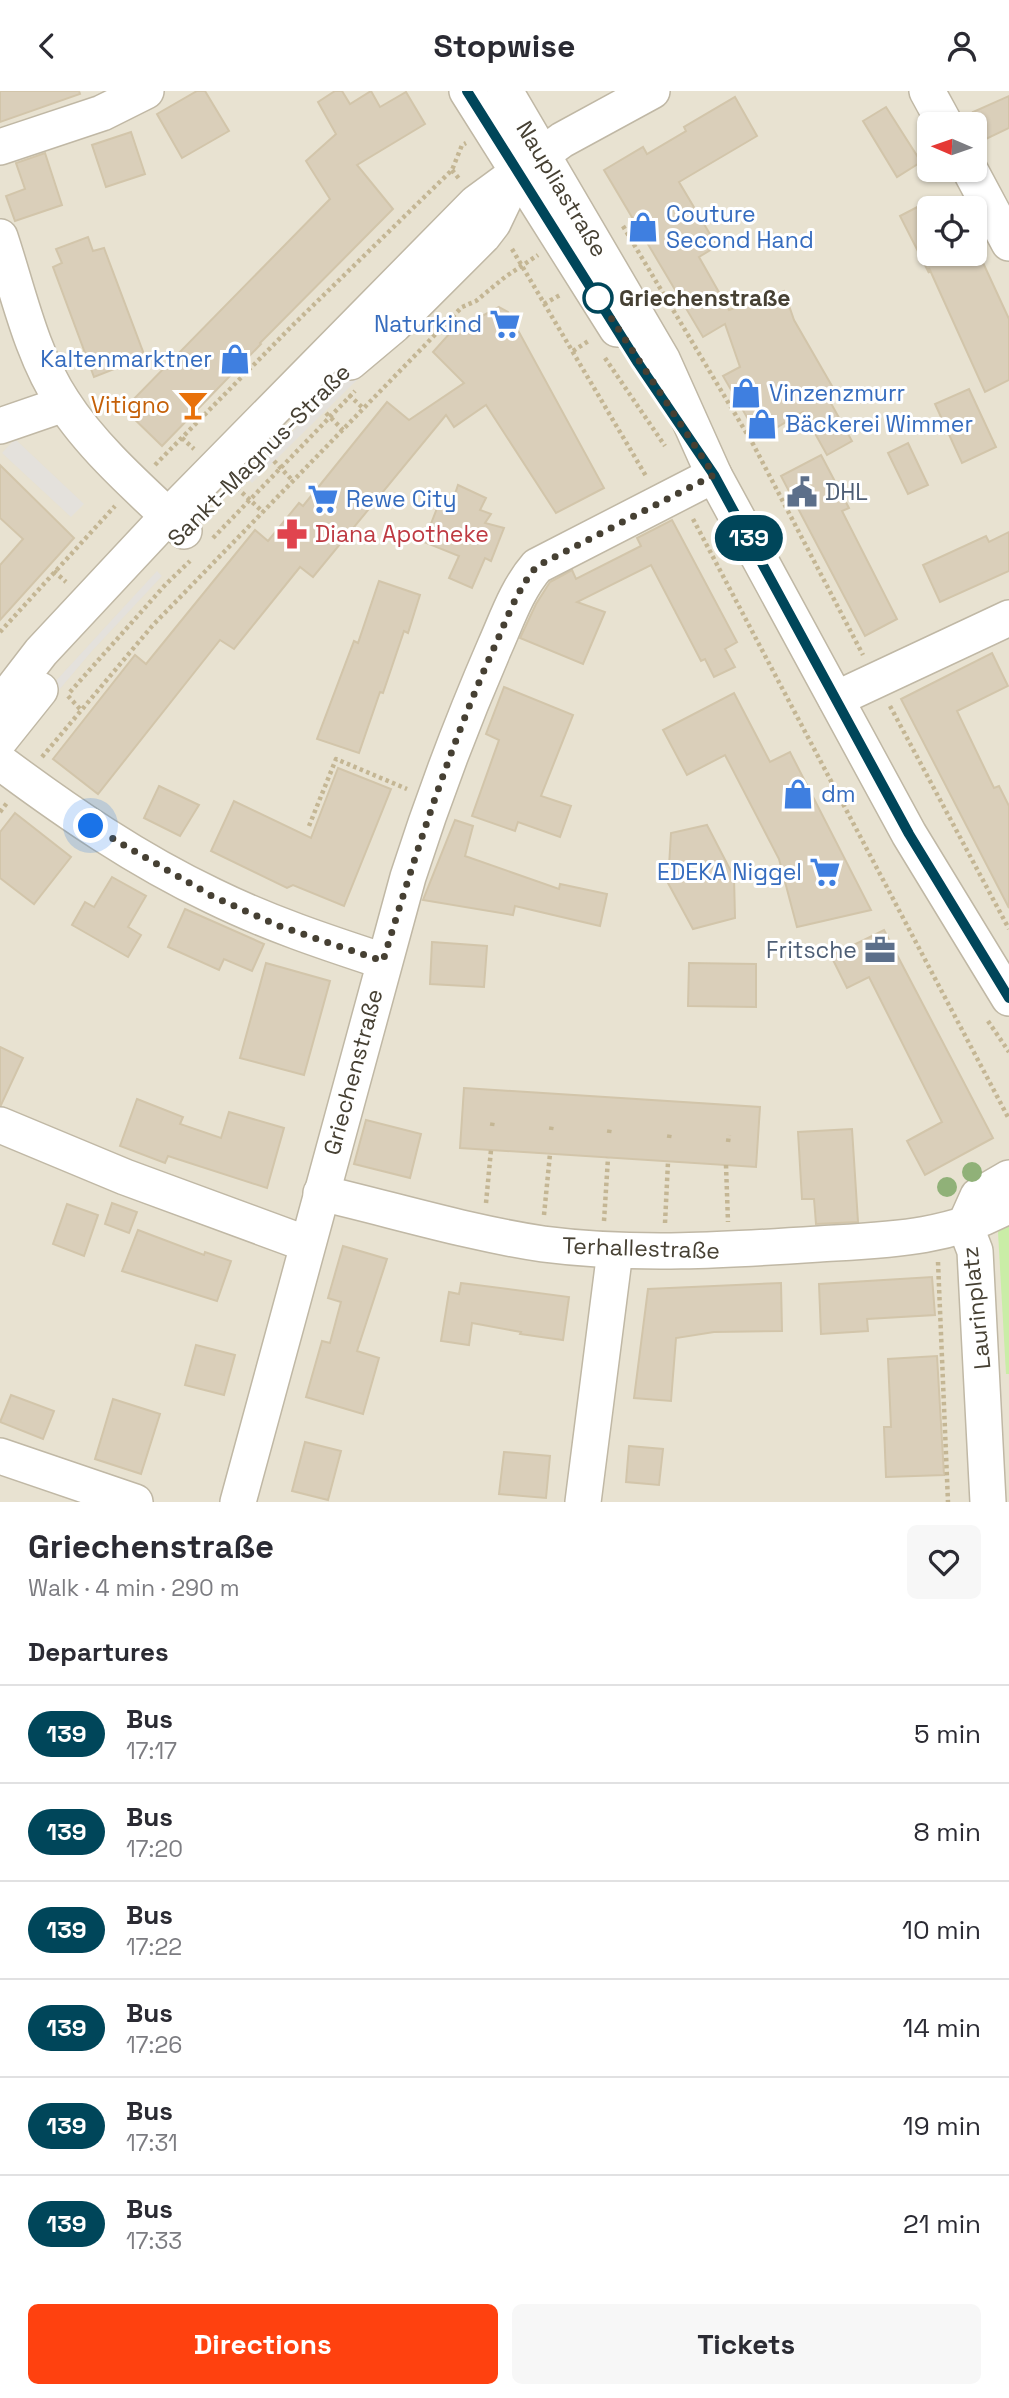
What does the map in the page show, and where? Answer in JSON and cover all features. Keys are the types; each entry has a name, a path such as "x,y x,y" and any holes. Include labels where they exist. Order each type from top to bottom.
{"street":[{"path":"0,147 102,113 146,91"},
{"name":"Naupliastraße","path":"467,91 529,163 662,359 714,475 921,854 1009,998"},
{"name":"Naupliastraße","path":"505,91 529,163"},
{"name":"Sankt-Magnus-Straße","path":"0,740 78,642 189,536 476,203 529,163 652,91"},
{"path":"928,91 939,112"},
{"path":"977,182 1009,241"},
{"path":"0,237 43,363 64,404 136,484 189,536"},
{"path":"0,426 64,404"},
{"name":"Griechenstraße","path":"238,1502 383,961 433,800 481,677 524,581 537,566 714,475"},
{"name":"Sankt-Magnus-Straße","path":"0,705 41,652 189,536"},
{"path":"836,699 1009,618"},
{"path":"12,772 72,815 212,896 279,926 383,961"},
{"path":"0,1125 125,1177 307,1244"},
{"name":"Laurinplatz","path":"951,1229 978,1196 1009,1178"},
{"name":"Terhallestraße","path":"321,1193 542,1244 608,1250 728,1251 908,1238 951,1229"},
{"name":"Laurinplatz","path":"951,1229 987,1218 1009,1205"},
{"name":"Laurinplatz","path":"951,1229 975,1251 988,1502"},
{"path":"583,1502 608,1250"},
{"path":"0,1456 135,1502"}],"path":[{"path":"0,632 136,484 292,326 452,170 462,145"},
{"path":"617,217 752,444 1009,929"},
{"path":"12,772 80,709 153,625 462,307 476,301 538,256"},
{"path":"523,265 647,478 689,510 1009,1119"},
{"path":"544,305 563,293"},
{"path":"573,351 592,339"},
{"path":"59,706 149,603 189,536 249,500 331,417 348,394 360,386"},
{"path":"348,394 364,409"},
{"path":"326,413 344,429"},
{"path":"182,438 198,452"},
{"path":"274,461 293,481"},
{"path":"249,500 263,512"},
{"path":"309,826 336,759 433,800"},
{"path":"728,1142 729,1135"},
{"path":"484,1231 491,1150"},
{"path":"542,1244 550,1154"},
{"path":"607,1158 608,1250"},
{"path":"664,1252 668,1162"},
{"path":"726,1165 728,1251"},
{"path":"948,1502 951,1229"}],"shaded area":[{"path":"0,91 1009,91 1009,1502 0,1502"},
{"path":"356,367 363,374 252,483 247,478"},
{"path":"15,439 84,504 71,517 2,453"},
{"path":"157,571 162,576 91,652 32,722 53,684"}],"green space":[{"path":"1009,1225 1009,1374 1006,1374 998,1232"}],"building":[{"path":"0,91 79,91 80,94 0,122"},
{"path":"197,91 205,91 229,131 182,158 157,114"},
{"path":"335,91 342,91 350,104 371,91 380,107 406,92 425,124 357,165 393,209 162,446 124,409 330,199 306,161 336,134 318,102"},
{"path":"1009,96 1009,128 987,139 987,112 973,112"},
{"path":"735,97 757,136 679,182 717,246 699,257 729,310 784,291 794,320 836,393 828,398 852,441 827,455 803,412 759,438 723,376 740,367 725,324 703,337 604,170 643,147 647,154 686,131 684,127"},
{"path":"886,107 917,156 917,164 897,177 863,121"},
{"path":"131,132 145,174 106,187 92,145"},
{"path":"45,153 62,205 15,221 6,196 25,189 16,163"},
{"path":"917,207 917,249 900,216"},
{"path":"88,237 93,251 104,248 145,357 94,377 53,267 62,263 56,249"},
{"path":"925,266 985,266 1009,319 1009,380 985,392 929,268 929,273"},
{"path":"499,307 508,312 604,488 556,513 486,405 454,427 446,415 313,577 300,567 234,649 220,640 98,794 53,759 135,655 146,664 255,530 268,541 299,503 303,506 387,402 409,420 464,383 433,352 450,333"},
{"path":"969,389 996,447 962,463 935,404"},
{"path":"908,443 928,485 908,494 888,453"},
{"path":"821,455 849,508 842,511 897,619 865,636 781,476"},
{"path":"0,465 74,538 0,620 0,565 23,539 0,518"},
{"path":"458,485 486,498 480,510 491,514 485,523 504,528 491,561 485,558 472,588 449,578 459,556 424,542 439,503 451,506"},
{"path":"672,520 737,642 725,649 735,667 714,677 705,659 701,661 651,565 577,602 605,612 583,664 520,638 550,582 572,570 576,579 641,546 637,538"},
{"path":"1009,532 1009,571 940,602 923,565 986,536 989,542"},
{"path":"379,581 420,595 408,633 404,631 359,753 317,739 354,641 358,643"},
{"path":"992,653 1008,686 957,711 994,788 999,786 1009,806 1009,908 901,699"},
{"path":"504,687 573,715 541,796 571,806 560,837 518,822 515,831 472,816 499,740 486,734"},
{"path":"734,693 770,762 790,752 871,910 797,927 779,859 725,755 687,775 663,730"},
{"path":"338,768 391,789 344,906 293,885 287,888 211,851 234,801 311,838"},
{"path":"159,786 199,805 180,836 144,818"},
{"path":"15,813 71,857 34,904 0,878 0,832"},
{"path":"455,820 473,826 465,856 559,889 560,884 607,894 600,926 515,906 513,915 423,900"},
{"path":"707,825 734,877 735,918 693,929 668,883 671,833"},
{"path":"112,877 146,896 128,927 141,935 128,957 72,925 85,902 94,907"},
{"path":"185,909 264,944 252,971 224,959 219,970 168,947"},
{"path":"884,930 993,1138 925,1175 907,1141 942,1122 869,977 847,988 831,956"},
{"path":"432,942 487,946 484,987 430,984"},
{"path":"266,963 330,981 304,1075 240,1058"},
{"path":"689,963 756,964 756,1007 688,1006"},
{"path":"0,1047 23,1058 1,1105 0,1105"},
{"path":"464,1088 760,1107 756,1167 460,1148"},
{"path":"137,1099 183,1117 180,1124 221,1138 229,1112 284,1128 267,1188 168,1156 165,1163 120,1146"},
{"path":"366,1120 421,1134 410,1178 354,1164"},
{"path":"852,1129 858,1222 816,1224 814,1199 802,1199 798,1132"},
{"path":"112,1203 137,1212 129,1233 105,1224"},
{"path":"67,1204 98,1215 84,1256 53,1244"},
{"path":"138,1230 204,1255 205,1252 231,1261 217,1301 122,1271"},
{"path":"343,1246 387,1259 357,1351 379,1358 363,1414 306,1397 322,1341 330,1343 341,1302 328,1298"},
{"path":"932,1277 935,1315 867,1319 868,1331 821,1334 819,1284"},
{"path":"461,1283 569,1297 563,1340 472,1323 469,1345 441,1341 449,1292 459,1294"},
{"path":"781,1283 782,1331 714,1332 676,1338 671,1401 634,1398 648,1289"},
{"path":"196,1345 235,1355 224,1395 185,1385"},
{"path":"937,1356 944,1475 886,1477 884,1427 891,1427 888,1359"},
{"path":"11,1395 54,1411 43,1439 0,1422"},
{"path":"113,1399 160,1414 141,1474 95,1459"},
{"path":"305,1442 341,1451 328,1500 292,1491"},
{"path":"629,1446 663,1449 659,1485 626,1482"},
{"path":"504,1452 550,1456 546,1498 499,1494"}],"bus line":[{"name":"139","path":"467,91 517,172 555,226 638,363 714,475 909,834 962,925 1009,998"}],"place":[{"name":"Couture Second Hand","path":"643,227"},
{"name":"Griechenstraße","path":"598,298"},
{"name":"Naturkind","path":"505,324"},
{"name":"Kaltenmarktner","path":"235,359"},
{"name":"Vinzenzmurr","path":"746,393"},
{"name":"Vitigno","path":"193,405"},
{"name":"Bäckerei Wimmer","path":"762,424"},
{"name":"DHL","path":"802,492"},
{"name":"Rewe City","path":"323,499"},
{"name":"Diana Apotheke","path":"292,534"},
{"name":"dm","path":"798,794"},
{"name":"EDEKA Niggel","path":"825,872"},
{"name":"Fritsche","path":"880,950"}],"route":[{"path":"91,826 149,862 212,896 279,926 383,961 433,800 481,677 524,581 537,566 714,475 638,363 597,296 598,298"}]}
